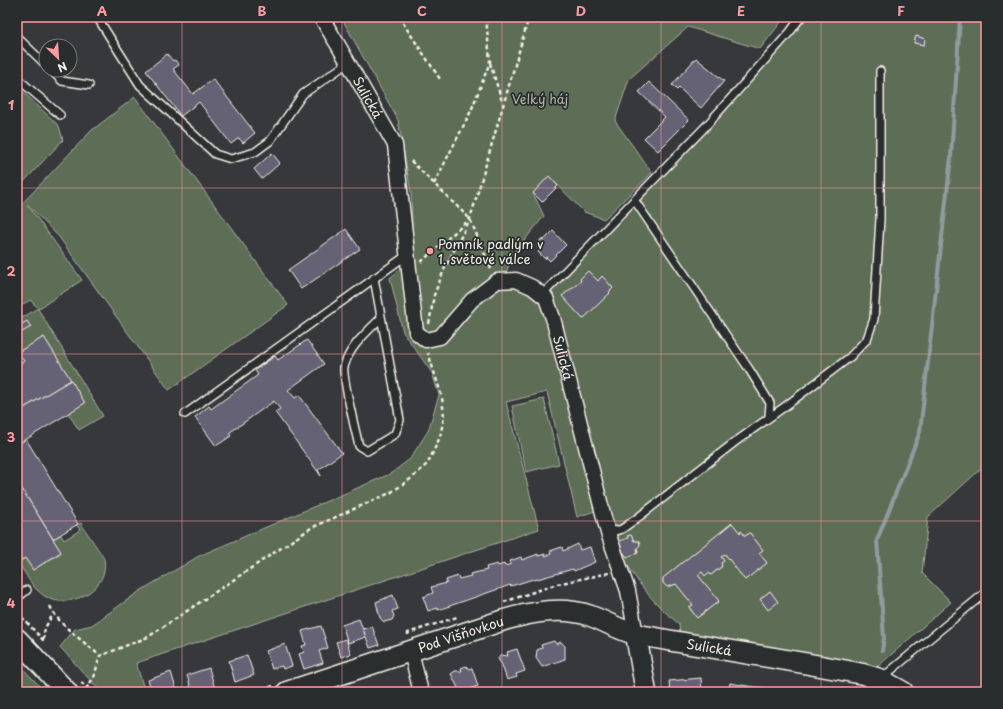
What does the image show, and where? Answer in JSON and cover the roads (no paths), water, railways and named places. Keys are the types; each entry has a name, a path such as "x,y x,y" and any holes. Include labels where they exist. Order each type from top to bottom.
{"street":[{"name":"Sulická","path":"321,17 395,145 416,332 426,340 440,337 472,300 497,281 516,280 543,294 553,318 608,533 628,591 636,635 844,670 875,686 903,692"},
{"name":"Pod Višňovkou","path":"287,692 504,620 532,613 567,612 589,616 636,635"},
{"path":"636,635 646,692"},
{"path":"17,639 67,692"},
{"path":"411,652 421,692"}],"lane":[{"path":"97,17 140,85 216,154 231,159 255,152 270,142 302,94 348,63"},
{"path":"543,294 636,201 706,126 802,17"},
{"path":"17,37 38,57"},
{"path":"608,533 622,529 850,357 867,339 874,319 880,219 880,71"},
{"path":"17,78 60,115"},
{"path":"59,78 62,81 89,85"},
{"path":"636,201 749,369 770,403 769,417"},
{"path":"185,414 407,255"},
{"path":"374,278 400,420 395,434 367,451 359,446 343,369 348,355 381,318"},
{"path":"17,598 27,590"},
{"path":"875,686 986,592"}],"waterway":[{"path":"882,651 884,638 877,540 920,432 951,157 960,17"}],"place":[{"name":"Pomník padlým v 1. světové válce","path":"430,251"}],"park label":[{"name":"Velký háj","path":"540,99"}]}
